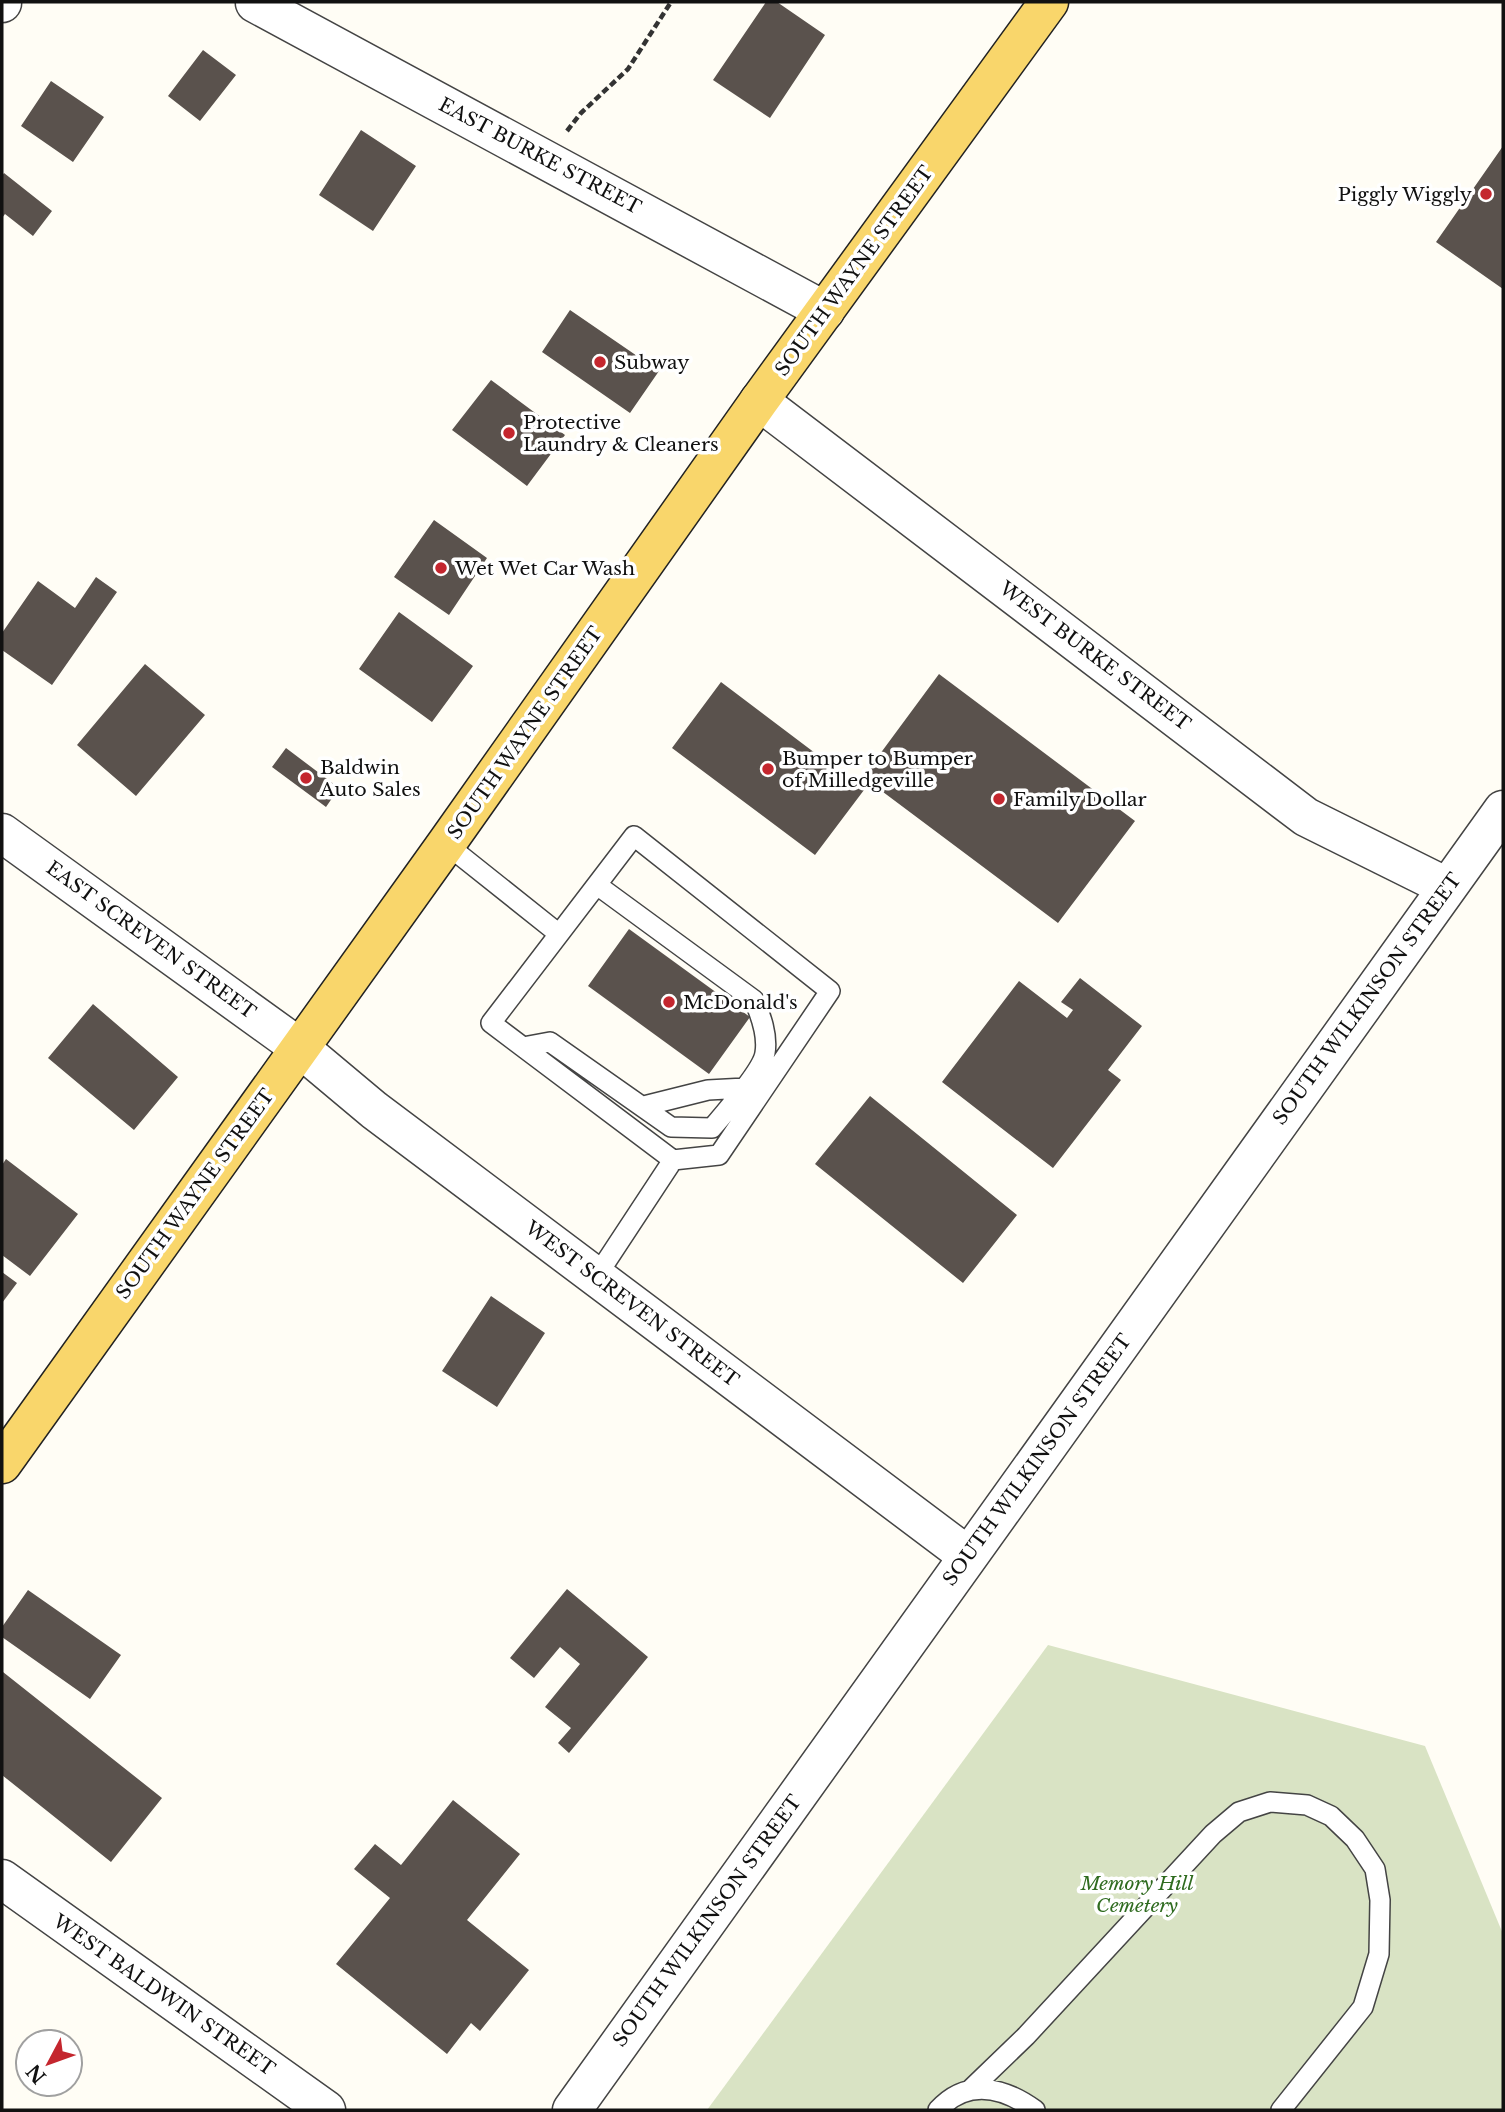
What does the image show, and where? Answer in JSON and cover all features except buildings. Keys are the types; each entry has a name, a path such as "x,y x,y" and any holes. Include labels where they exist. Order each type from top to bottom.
{"main road":[{"name":"SOUTH WAYNE STREET","path":"2,1464 759,401 1048,2"}],"street":[{"name":"EAST BURKE STREET","path":"255,2 825,311"},
{"name":"WEST BURKE STREET","path":"759,401 1306,817 1447,887"},
{"name":"SOUTH WILKINSON STREET","path":"572,2110 1503,810"},
{"name":"EAST SCREVEN STREET","path":"2,833 300,1048"},
{"name":"WEST SCREVEN STREET","path":"300,1048 374,1110 968,1556"},
{"name":"WEST BALDWIN STREET","path":"2,1879 326,2110"}],"lane":[{"path":"634,836 830,991 719,1155 673,1160 491,1023 597,885 634,836"},
{"path":"446,844 559,934"},
{"path":"523,1047 550,1042 671,1127 712,1128 744,1088 765,1055 762,1020 754,1000 597,885"},
{"path":"644,1106 708,1090 744,1088"},
{"path":"596,1277 673,1160"},
{"path":"937,2110 970,2090 1026,2036 1213,1834 1239,1812 1270,1802 1307,1805 1331,1816 1355,1839 1375,1868 1380,1900 1379,1954 1363,2007 1281,2110"},
{"path":"970,2090 996,2089 1035,2110"}],"path":[{"path":"546,159 581,113 628,69 671,2"}],"green space":[{"name":"Memory Hill Cemetery","path":"1048,1645 1425,1746 1503,1934 1503,2110 707,2110"}],"place":[{"name":"Piggly Wiggly","path":"1486,194"},
{"name":"Subway","path":"600,362"},
{"name":"Protective Laundry & Cleaners","path":"509,433"},
{"name":"Wet Wet Car Wash","path":"441,568"},
{"name":"Bumper to Bumper of Milledgeville","path":"768,769"},
{"name":"Baldwin Auto Sales","path":"306,778"},
{"name":"Family Dollar","path":"999,799"},
{"name":"McDonald's","path":"669,1002"}]}
